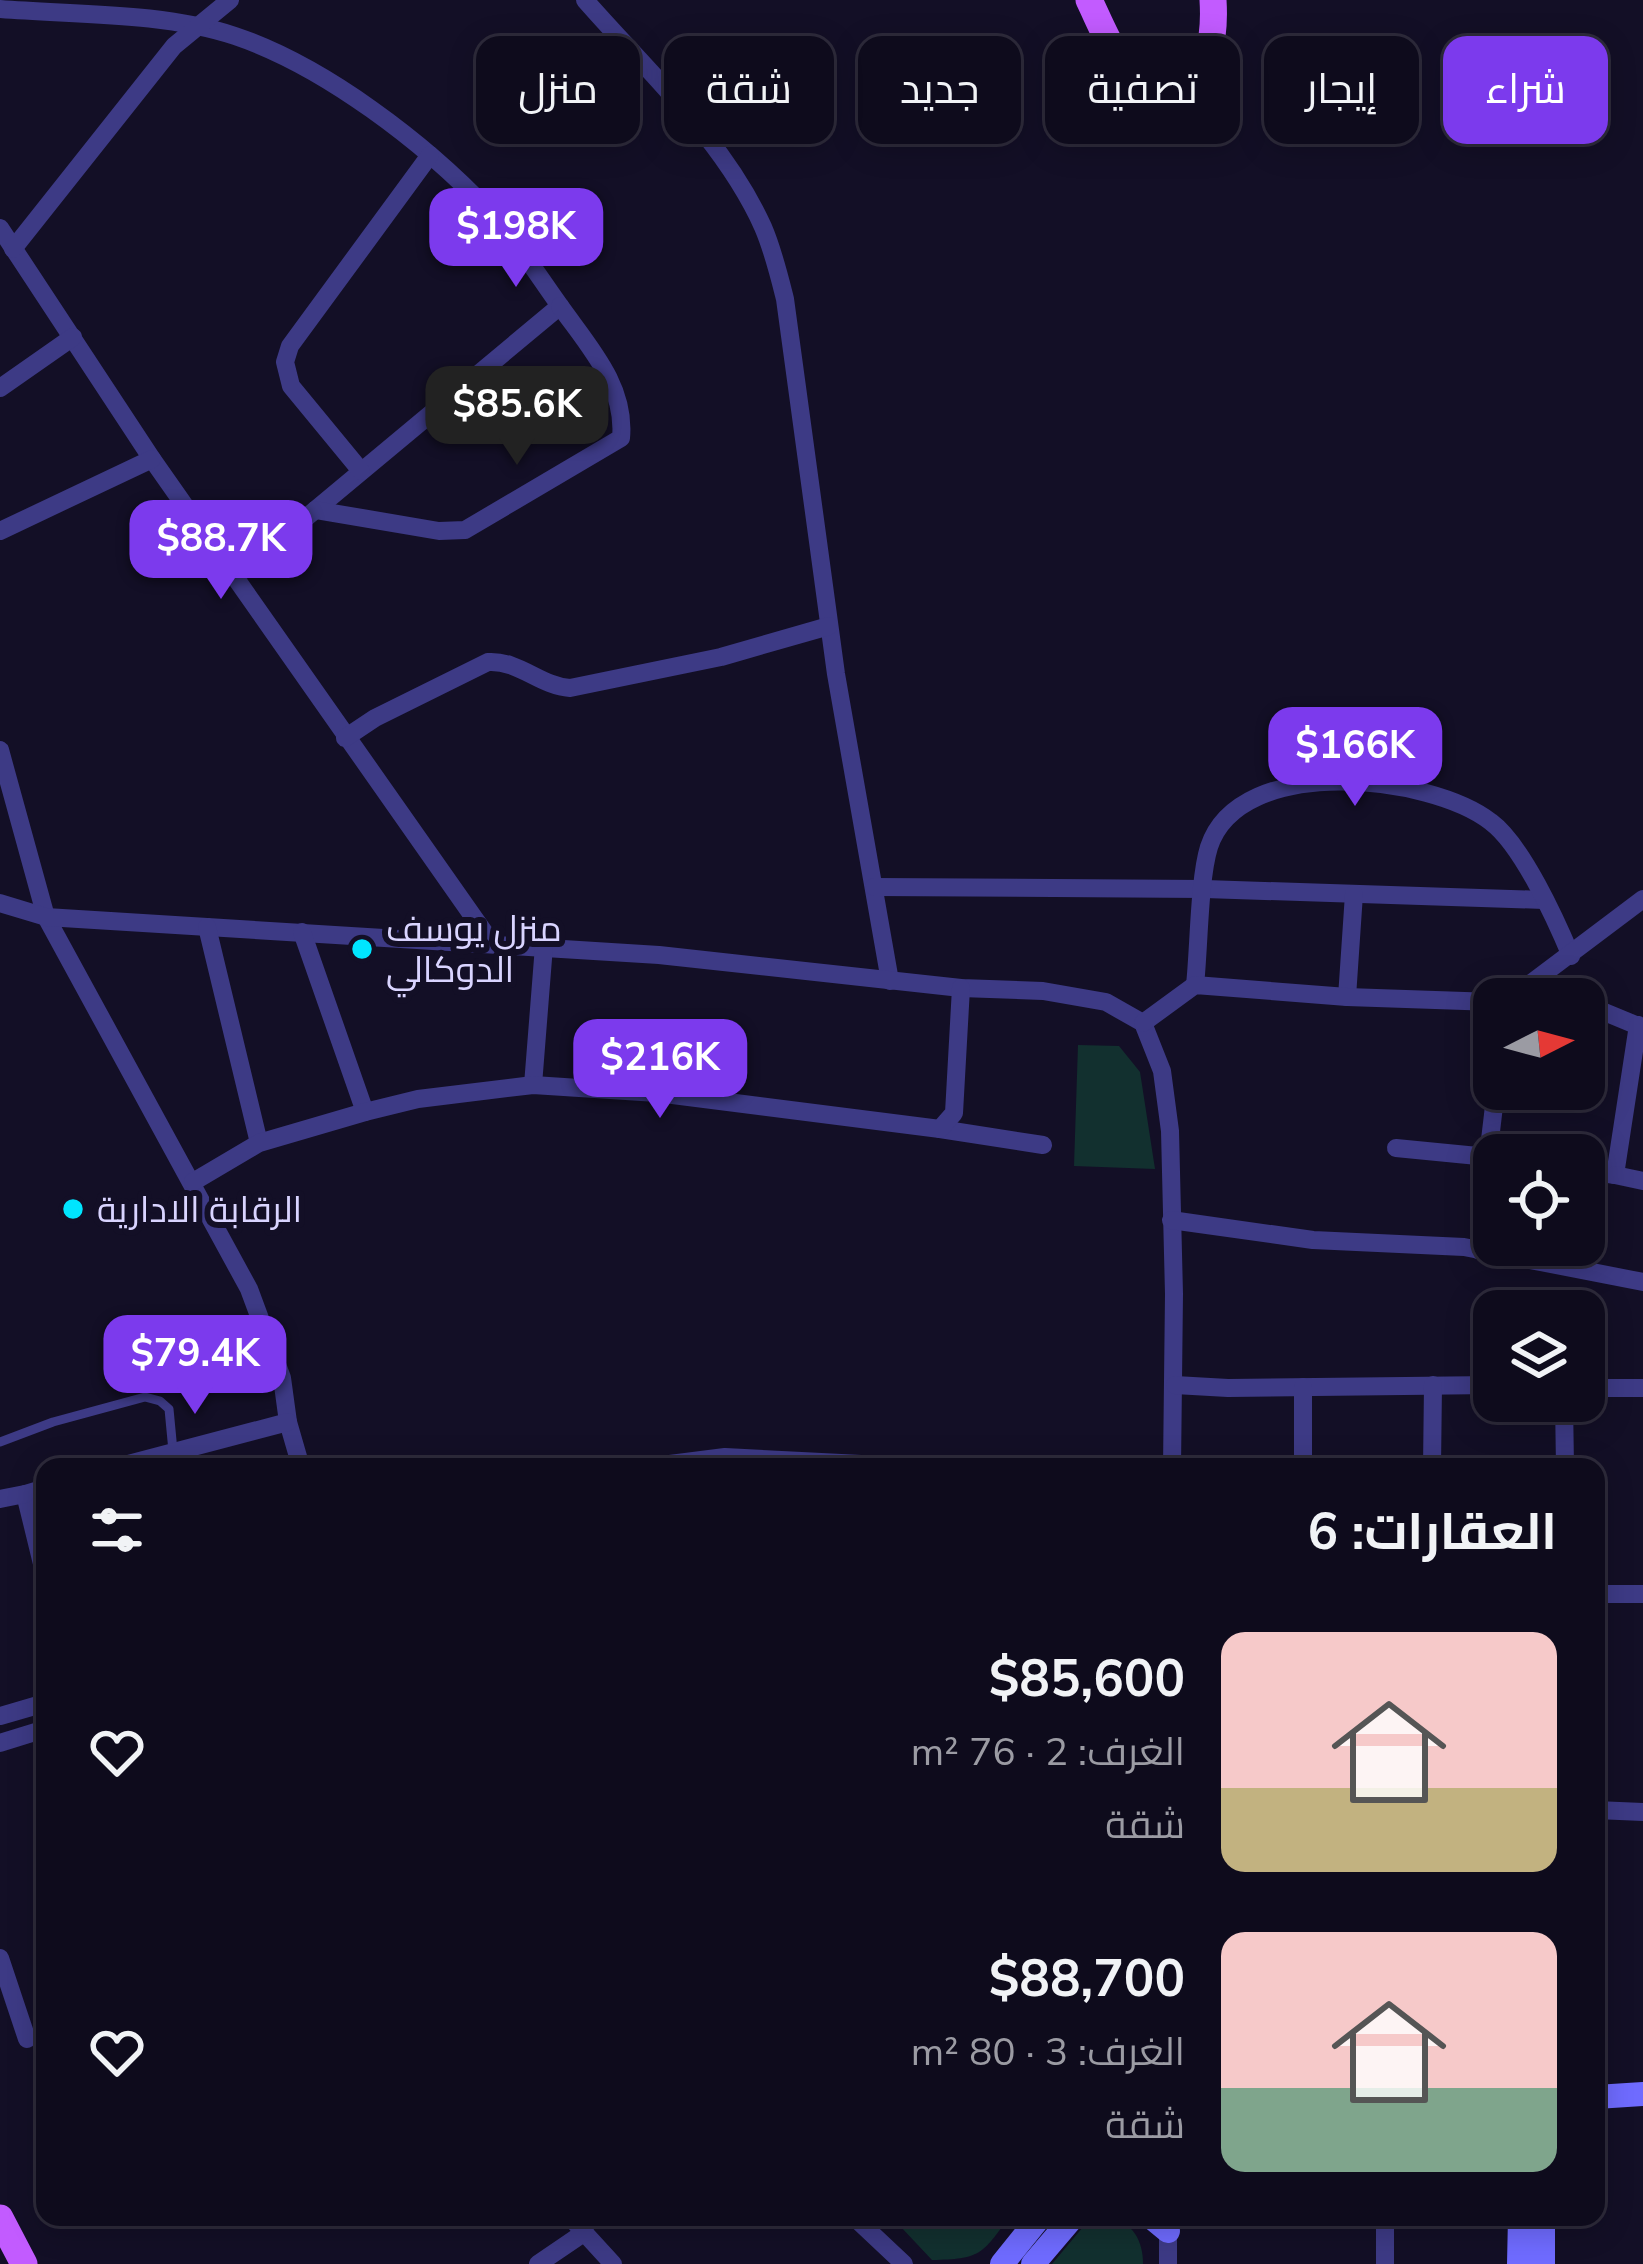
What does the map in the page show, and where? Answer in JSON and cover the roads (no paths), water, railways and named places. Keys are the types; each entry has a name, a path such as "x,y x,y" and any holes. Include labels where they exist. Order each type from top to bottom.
{"main road":[{"path":"1089,0 1113,50 1144,88 1167,94 1190,86 1202,69 1210,48 1214,0"},
{"path":"1605,2096 1643,2094"},
{"path":"0,2218 24,2264"},
{"path":"1002,2264 1033,2226"},
{"path":"1033,2264 1065,2226"},
{"path":"1519,2264 1520,2226"},
{"path":"1543,2226 1543,2264"}],"street":[{"path":"13,249 158,64 230,0"},
{"path":"585,0 725,160 764,229 784,299 829,626 890,980"},
{"path":"0,9 124,9 237,37 346,94 430,155 489,211 560,306 619,397 621,438 465,530 439,531 315,510"},
{"path":"361,471 291,386 284,362 290,346 430,155"},
{"path":"0,228 152,460 491,942"},
{"path":"236,576 560,306"},
{"path":"0,388 73,337"},
{"path":"0,531 152,460"},
{"path":"345,738 488,662 503,661 554,686 570,688 721,657 829,626"},
{"path":"0,750 46,916 249,1289 282,1378 299,1458"},
{"path":"1195,985 1209,846 1229,817 1265,793 1340,780 1426,793 1467,805 1497,825 1544,900 1571,956"},
{"path":"874,886 1544,900"},
{"path":"1348,997 1354,894"},
{"path":"1540,978 1643,899"},
{"path":"0,903 46,916 544,946 961,988 1043,991 1106,1002 1143,1023 1162,1071 1169,1131 1172,1458"},
{"path":"207,926 260,1143"},
{"path":"302,932 364,1112"},
{"path":"533,1085 544,946"},
{"path":"1143,1023 1195,985 1473,1001"},
{"path":"940,1129 954,1113 961,988"},
{"path":"1605,1015 1640,1026 1615,1175"},
{"path":"193,1182 260,1143 364,1112 418,1099 533,1085 657,1093 1043,1145"},
{"path":"1396,1148 1473,1156"},
{"path":"1605,1173 1643,1181"},
{"path":"1171,1220 1313,1240 1473,1250"},
{"path":"1560,1266 1643,1282"},
{"path":"1175,1385 1473,1385"},
{"path":"1432,1458 1433,1385"},
{"path":"1303,1387 1303,1458"},
{"path":"1605,1388 1643,1388"},
{"path":"146,1458 288,1421"},
{"path":"1564,1422 1564,1458"},
{"path":"0,1499 35,1491"},
{"path":"1605,1594 1643,1594"},
{"path":"0,1716 36,1705"},
{"path":"0,1743 36,1732"},
{"path":"1605,1810 1643,1812"},
{"path":"0,1958 27,2039"},
{"path":"579,2226 613,2264"},
{"path":"864,2226 904,2264"},
{"path":"1163,2226 1168,2264"},
{"path":"1385,2226 1385,2264"},
{"path":"538,2264 585,2232"}],"lane":[{"path":"0,1442 145,1397 160,1400 169,1409 173,1450"}],"place":[{"name":"منزل يوسف الدوكالي","path":"362,949"},
{"name":"الرقابة الادارية","path":"73,1209"}]}
